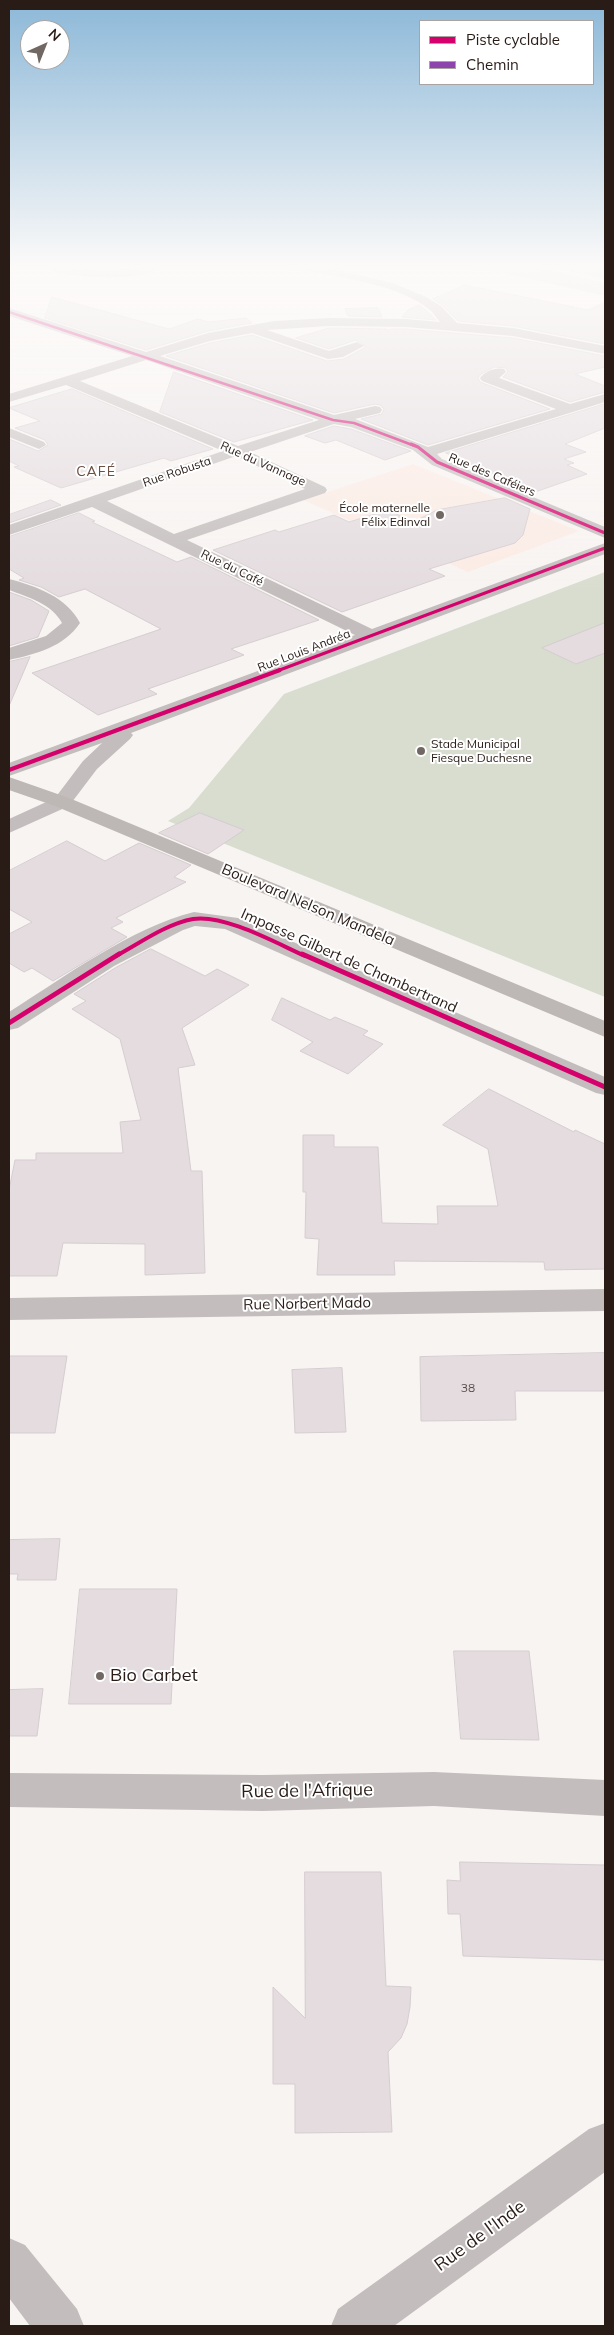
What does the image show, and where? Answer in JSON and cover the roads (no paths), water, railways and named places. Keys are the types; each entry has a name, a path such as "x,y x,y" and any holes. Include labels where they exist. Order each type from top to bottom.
{"main road":[{"name":"Boulevard Nelson Mandela","path":"9,783 62,802 605,1030"}],"street":[{"path":"9,398 83,375"},
{"name":"Rue des Caféiers","path":"201,375 333,420 354,423 418,447 436,462 605,533"},
{"path":"493,375 487,378 570,409"},
{"name":"Rue du Vannage","path":"66,380 237,451 319,490 175,539"},
{"path":"425,453 605,398"},
{"name":"Rue Robusta","path":"16,528 237,451 333,420 375,410"},
{"path":"9,432 39,445"},
{"name":"Rue du Café","path":"93,500 370,636"},
{"path":"9,518 16,528"},
{"name":"Rue Louis Andréa","path":"9,770 134,726 605,548"},
{"path":"9,584 64,612 71,623 65,632 55,638 9,654"},
{"name":"Rue Louis Andréa","path":"62,802 90,765 134,726"},
{"path":"9,827 62,802"},
{"name":"Impasse Gilbert de Chambertrand","path":"9,1024 106,961 176,925 194,920 211,920 230,923 605,1086"},
{"name":"Rue Norbert Mado","path":"9,1309 605,1300"},
{"name":"Rue de l'Afrique","path":"9,1790 263,1793 434,1789 605,1798"},
{"name":"Rue de l'Inde","path":"355,2326 605,2145"},
{"path":"9,2261 60,2326"}],"place":[{"name":"École maternelle Félix Edinval","path":"440,515"},
{"name":"Stade Municipal Fiesque Duchesne","path":"421,751"},
{"name":"Bio Carbet","path":"100,1676"}],"district":[{"name":"CAFÉ","path":"96,472"}]}
